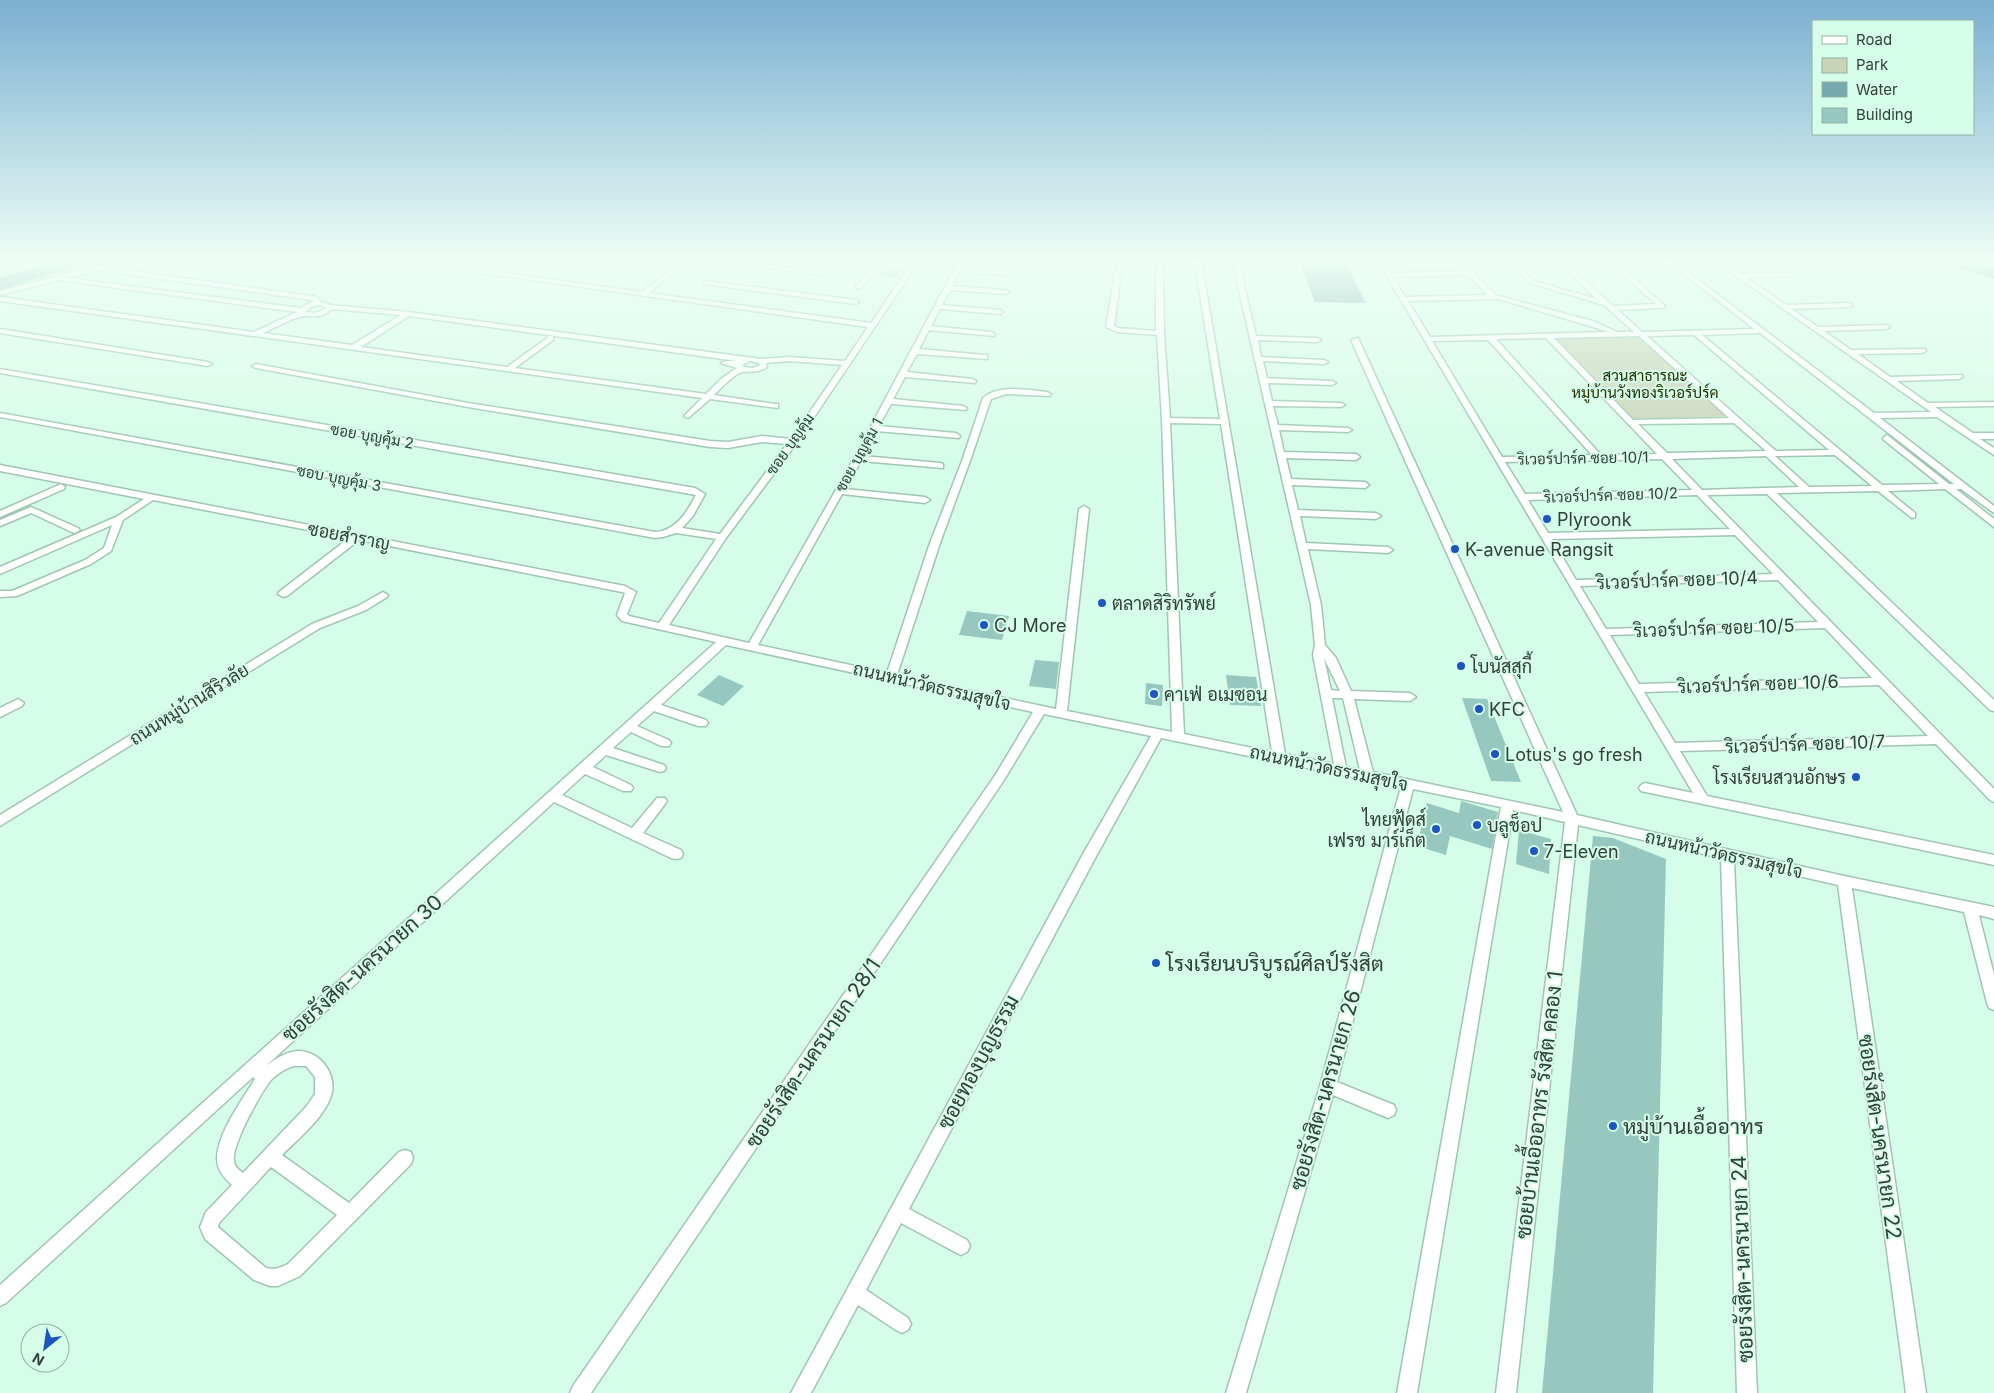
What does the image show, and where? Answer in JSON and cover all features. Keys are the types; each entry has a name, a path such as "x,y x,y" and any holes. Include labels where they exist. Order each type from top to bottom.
{"street":[{"path":"197,325 776,406"},
{"path":"257,333 273,325"},
{"path":"355,347 388,325"},
{"path":"467,325 742,365 762,363 844,366"},
{"path":"471,325 742,365"},
{"name":"ซอย บุญคุ้ม","path":"662,627 722,537 793,442 872,325"},
{"name":"ซอย บุญคุ้ม 1","path":"752,646 858,458 927,325"},
{"path":"1110,325 1110,327 1117,330 1160,333"},
{"path":"1160,325 1166,420 1178,738"},
{"path":"1208,325 1279,757"},
{"path":"1249,325 1282,455 1293,513 1316,605 1320,645 1318,655 1341,771"},
{"path":"1418,325 1703,800"},
{"path":"1595,325 1618,334"},
{"path":"1629,325 1737,420 1807,490"},
{"path":"1742,325 1994,524"},
{"path":"1753,325 1994,510"},
{"path":"1812,325 1994,452"},
{"path":"925,328 991,334"},
{"path":"1818,329 1886,328"},
{"path":"0,330 208,364"},
{"path":"1426,339 1761,331"},
{"path":"1695,332 1912,515"},
{"path":"1548,336 1994,797"},
{"path":"1490,337 1599,458"},
{"path":"509,369 550,338"},
{"path":"1252,338 1317,340"},
{"path":"1355,340 1572,818"},
{"path":"913,351 984,357"},
{"path":"1851,352 1922,351"},
{"path":"1258,360 1324,362"},
{"path":"688,416 742,365"},
{"path":"256,366 468,405 710,444 728,444 762,439 793,442"},
{"name":"ซอย บุญคุ้ม 2","path":"0,371 700,493 677,530"},
{"path":"901,374 972,381"},
{"path":"1889,379 1959,377"},
{"path":"1263,380 1332,383"},
{"path":"891,676 935,543 987,398 994,393 1047,394"},
{"path":"888,401 963,408"},
{"path":"1269,403 1341,405"},
{"path":"1928,406 1994,404"},
{"path":"1870,416 1940,414"},
{"name":"ซอบ บุญคุ้ม 3","path":"0,415 655,536 666,535 677,530"},
{"path":"1166,420 1224,422"},
{"path":"1632,422 1737,420"},
{"path":"1275,427 1348,430"},
{"path":"874,428 956,436"},
{"path":"1972,436 1994,436"},
{"name":"ริเวอร์ปาร์ค ซอย 10/1","path":"1500,460 1839,452"},
{"path":"1282,455 1356,458"},
{"path":"858,458 940,466"},
{"name":"ซอยสำราญ","path":"0,468 625,589 629,591 630,596 622,617 662,627"},
{"path":"1286,482 1365,485"},
{"name":"ริเวอร์ปาร์ค ซอย 10/2","path":"1523,497 1963,486"},
{"path":"0,514 61,487"},
{"path":"839,491 925,500"},
{"path":"1769,491 1994,707"},
{"path":"0,570 119,519 151,498"},
{"path":"1061,713 1084,509"},
{"path":"0,523 31,510 75,530"},
{"path":"1293,513 1376,516"},
{"path":"0,594 13,594 88,562 112,544 119,519"},
{"path":"677,530 722,537"},
{"path":"1546,536 1738,532"},
{"path":"283,594 356,538"},
{"path":"1301,546 1388,550"},
{"name":"ริเวอร์ปาร์ค ซอย 10/4","path":"1573,583 1781,577"},
{"name":"ถนนหมู่บ้านสิริวลัย","path":"0,821 316,626 362,608 383,595"},
{"name":"ริเวอร์ปาร์ค ซอย 10/5","path":"1602,632 1827,625"},
{"name":"ถนนหน้าวัดธรรมสุขใจ","path":"662,627 1178,738 1508,804 1728,855 1994,913"},
{"name":"ซอยรังสิต-นครนายก 30","path":"0,1297 258,1072 553,796 724,641"},
{"path":"1320,645 1330,656 1339,673 1368,776"},
{"name":"ริเวอร์ปาร์ค ซอย 10/6","path":"1636,688 1881,680"},
{"path":"1327,694 1410,697"},
{"path":"0,713 18,703"},
{"path":"653,706 702,723"},
{"name":"ซอยรังสิต-นครนายก 28/1","path":"580,1393 1000,777 1041,709"},
{"path":"629,727 665,743"},
{"name":"ซอยทองบุญธรรม","path":"801,1393 1158,733"},
{"name":"ริเวอร์ปาร์ค ซอย 10/7","path":"1671,748 1939,740"},
{"path":"604,750 660,768"},
{"path":"584,768 627,788"},
{"name":"ซอยรังสิต-นครนายก 26","path":"1236,1393 1328,1086 1408,784"},
{"path":"1645,788 1994,860"},
{"path":"553,796 676,854"},
{"path":"634,834 661,801"},
{"path":"1407,1393 1508,804"},
{"name":"ซอยบ้านเอื้ออาทร รังสิต คลอง 1","path":"1506,1393 1572,818"},
{"name":"ซอยรังสิต-นครนายก 24","path":"1728,855 1748,1393"},
{"name":"ซอยรังสิต-นครนายก 22","path":"1844,881 1916,1393"},
{"path":"1970,908 1994,1002"},
{"path":"243,1184 226,1167 224,1156 258,1072 298,1058 312,1061 321,1072 325,1084 323,1095 312,1112 212,1218 209,1227 211,1233 260,1274 270,1279 282,1278 294,1270 406,1158"},
{"path":"1328,1086 1388,1110"},
{"path":"270,1156 350,1214"},
{"path":"898,1212 961,1246"},
{"path":"855,1293 902,1324"}],"green space":[{"name":"สวนสาธารณะ หมู่บ้านวังทองริเวอร์ปร์ค","path":"1640,334 1735,416 1630,419 1551,337"}],"building":[{"name":"CJ More","path":"967,611 1009,616 1002,640 959,635"},
{"path":"1035,660 1059,662 1056,689 1029,686"},
{"path":"719,675 744,686 723,706 697,695"},
{"path":"1226,675 1256,677 1261,706 1230,705"},
{"name":"คาเฟ่ อเมซอน","path":"1146,683 1163,685 1162,706 1145,704"},
{"name":"Lotus's go fresh","path":"1462,698 1487,699 1521,782 1491,781"},
{"path":"1461,801 1498,812 1492,849 1450,836 1446,855 1417,846 1427,803 1459,813"},
{"name":"7-Eleven","path":"1519,830 1551,839 1549,874 1516,864"},
{"name":"หมู่บ้านเอื้ออาทร","path":"1593,836 1613,838 1666,859 1653,1393 1542,1393"}],"place":[{"name":"Plyroonk","path":"1547,519"},
{"name":"K-avenue Rangsit","path":"1455,549"},
{"name":"ตลาดสิริทรัพย์","path":"1102,603"},
{"name":"CJ More","path":"984,625"},
{"name":"โบนัสสุกี้","path":"1461,666"},
{"name":"คาเฟ่ อเมซอน","path":"1154,694"},
{"name":"KFC","path":"1479,709"},
{"name":"Lotus's go fresh","path":"1495,754"},
{"name":"โรงเรียนสวนอักษร","path":"1856,777"},
{"name":"บลูช็อป","path":"1477,825"},
{"name":"ไทยฟู้ดส์ เฟรช มาร์เก็ต","path":"1436,829"},
{"name":"7-Eleven","path":"1534,851"},
{"name":"โรงเรียนบริบูรณ์ศิลป์รังสิต","path":"1156,963"},
{"name":"หมู่บ้านเอื้ออาทร","path":"1613,1126"}]}
